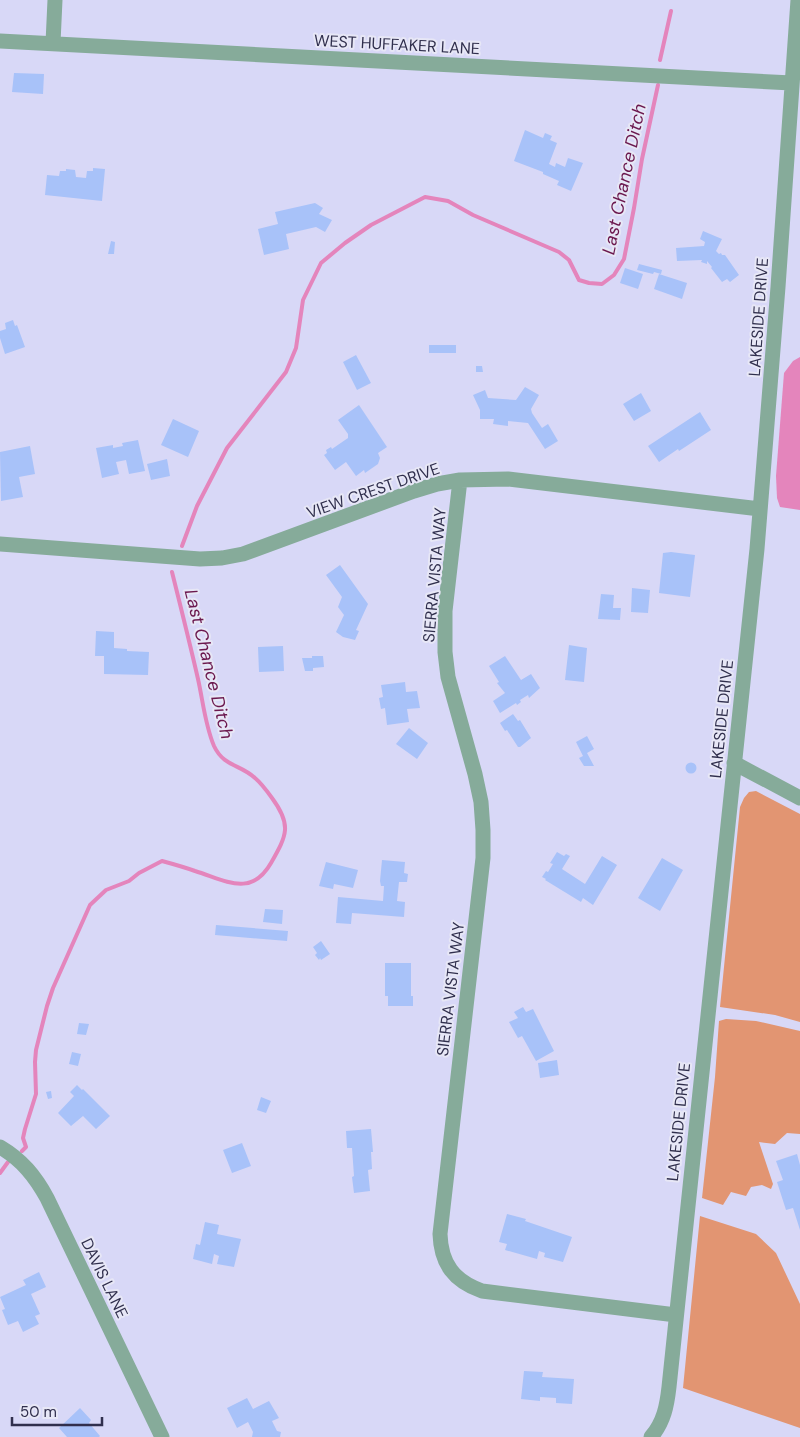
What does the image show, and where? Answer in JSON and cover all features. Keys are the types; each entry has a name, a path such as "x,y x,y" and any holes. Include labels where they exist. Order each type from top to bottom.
{"street":[{"path":"53,43 55,0"},
{"name":"LAKESIDE DRIVE","path":"651,1437 661,1423 666,1407 760,509 779,278 798,0"},
{"name":"WEST HUFFAKER LANE","path":"0,41 792,83"},
{"name":"VIEW CREST DRIVE","path":"0,544 200,559 222,558 243,554 414,491 460,480 508,479 760,509"},
{"name":"SIERRA VISTA WAY","path":"460,480 445,610 445,652 448,677 481,802 483,858 440,1246 444,1259 451,1271 465,1284 482,1291 676,1315"},
{"path":"734,763 800,798"},
{"name":"DAVIS LANE","path":"0,1147 27,1168 47,1198 162,1437"}],"shaded area":[{"path":"800,357 800,510 780,507 777,498 776,476 784,373 793,361"},
{"path":"756,791 800,814 800,1022 775,1015 720,1007 740,807 749,792"},
{"path":"726,1019 756,1021 800,1031 800,1134 787,1133 775,1144 759,1142 773,1184 771,1189 762,1185 751,1187 746,1196 731,1192 723,1205 702,1198 719,1021"},
{"path":"700,1216 756,1234 776,1253 800,1304 800,1428 683,1388"}],"building":[{"path":"14,73 44,74 43,94 12,92"},
{"path":"525,130 543,138 545,133 552,136 550,140 557,143 549,164 555,167 556,163 565,167 568,158 583,163 571,191 557,185 559,181 543,174 543,172 514,161"},
{"path":"93,168 105,169 102,201 45,195 47,175 59,176 60,171 66,171 66,169 75,170 76,177 86,178 87,171 93,171"},
{"path":"315,203 323,208 319,214 332,220 325,232 316,227 286,234 289,249 264,255 258,229 278,224 275,212"},
{"path":"703,231 722,239 716,251 719,254 725,255 739,275 730,282 727,279 722,282 707,261 707,264 701,262 702,260 677,261 676,248 704,246 705,242 700,239"},
{"path":"111,241 115,242 114,254 108,254"},
{"path":"639,264 662,270 661,274 637,270"},
{"path":"625,268 643,274 638,289 620,283"},
{"path":"659,274 687,283 682,299 654,289"},
{"path":"13,320 15,326 17,325 25,347 5,354 0,331 6,329 5,323"},
{"path":"429,345 456,345 456,353 429,353"},
{"path":"356,355 371,383 357,390 343,362"},
{"path":"476,366 482,366 483,372 476,372"},
{"path":"525,387 539,395 531,409 532,413 542,428 548,424 558,441 545,449 528,423 508,421 508,426 493,424 494,419 480,419 480,410 473,395 485,390 488,398 516,400"},
{"path":"641,393 651,411 634,421 623,404"},
{"path":"359,405 387,447 378,453 380,458 378,464 365,473 364,470 356,476 346,462 335,470 324,455 327,453 326,450 331,447 332,449 348,438 348,434 338,420"},
{"path":"700,412 711,430 659,462 648,446"},
{"path":"173,419 199,431 188,457 161,445"},
{"path":"138,440 145,471 129,474 126,460 116,462 119,474 102,478 96,448 113,445 113,448 123,446 122,443"},
{"path":"30,446 35,474 19,477 23,497 1,501 0,452"},
{"path":"167,459 170,476 151,480 147,464"},
{"path":"663,553 695,555 690,597 659,593"},
{"path":"340,565 368,604 356,630 359,631 355,640 343,637 336,632 344,615 338,607 342,597 326,575"},
{"path":"632,588 650,590 648,613 631,612"},
{"path":"601,594 614,595 613,608 621,608 620,620 598,619"},
{"path":"96,631 114,632 114,648 127,649 127,651 149,652 148,675 104,674 104,656 95,656"},
{"path":"569,645 587,648 584,682 565,680"},
{"path":"283,646 284,671 259,672 258,647"},
{"path":"312,656 323,656 324,667 313,668 313,671 305,671 302,658 312,658"},
{"path":"505,656 521,680 531,674 540,688 529,698 528,695 520,700 521,702 517,705 516,703 500,713 493,701 505,693 497,683 499,682 489,666"},
{"path":"405,682 406,692 417,691 420,708 407,709 409,722 387,725 385,708 381,709 379,698 383,697 381,685"},
{"path":"513,714 518,721 520,720 531,738 520,747 518,747 500,723"},
{"path":"409,728 428,743 417,759 396,744"},
{"path":"587,736 594,749 587,753 594,766 584,766 579,758 583,756 576,742"},
{"path":"691,762 697,768 691,774 685,768"},
{"path":"557,852 564,856 566,854 570,856 562,869 585,884 602,856 617,865 593,905 583,898 581,902 542,877 553,864 550,863"},
{"path":"662,858 683,870 660,911 638,898"},
{"path":"382,860 405,862 404,873 408,874 407,882 399,882 397,901 405,902 404,917 352,913 351,924 336,923 338,897 383,901 384,886 381,886 380,881"},
{"path":"326,862 358,870 353,888 334,884 333,889 319,886"},
{"path":"265,909 283,910 282,924 263,922"},
{"path":"216,925 288,931 287,941 215,935"},
{"path":"321,941 330,954 319,960 315,955 317,953 313,947"},
{"path":"385,963 411,963 411,996 413,996 413,1006 388,1006 388,996 385,996"},
{"path":"523,1007 526,1012 533,1009 554,1051 536,1061 522,1036 518,1038 509,1022 518,1018 514,1012"},
{"path":"79,1023 89,1024 86,1035 77,1034"},
{"path":"72,1052 81,1054 78,1066 69,1064"},
{"path":"557,1060 559,1075 540,1078 538,1063"},
{"path":"77,1085 110,1116 96,1129 83,1116 71,1126 58,1113 74,1096 70,1092"},
{"path":"51,1091 52,1098 48,1099 46,1092"},
{"path":"261,1097 271,1101 266,1113 257,1110"},
{"path":"371,1129 373,1152 371,1152 372,1169 368,1170 370,1191 354,1193 352,1148 347,1148 346,1131"},
{"path":"242,1143 251,1166 232,1173 223,1150"},
{"path":"797,1154 800,1165 800,1230 793,1208 786,1210 777,1182 783,1180 776,1161"},
{"path":"507,1214 526,1219 525,1221 572,1237 563,1262 544,1257 545,1253 539,1251 537,1259 505,1250 507,1244 499,1242"},
{"path":"205,1222 219,1225 217,1234 241,1239 234,1267 217,1264 219,1256 214,1254 212,1264 193,1259 196,1244 200,1245"},
{"path":"39,1272 46,1287 31,1294 40,1314 35,1316 39,1324 23,1332 18,1321 8,1325 2,1310 5,1309 0,1297 26,1285 23,1280"},
{"path":"524,1371 543,1372 542,1377 574,1379 572,1404 556,1403 556,1398 540,1397 540,1401 521,1399"},
{"path":"247,1398 253,1409 269,1401 279,1418 272,1421 277,1431 281,1432 280,1437 252,1437 253,1432 248,1422 237,1428 227,1408"},
{"path":"80,1408 91,1420 89,1423 99,1437 67,1437 59,1428"}],"waterway":[{"name":"Last Chance Ditch","path":"660,60 671,11"},
{"name":"Last Chance Ditch","path":"182,546 197,506 227,448 286,372 296,348 303,300 321,263 371,225 425,197 448,201 473,215 559,252 569,260 579,280 602,284 614,275 624,259 642,159 658,85"},
{"name":"Last Chance Ditch","path":"22,1151 26,1147 23,1138 36,1094 36,1050 47,1006 53,988 90,905 106,890 129,881 139,873 162,861 227,882 237,884 255,880 263,874 271,863 284,837 285,823 283,816 268,793 249,773 227,762 214,746 206,721 198,679 172,572"},
{"name":"Last Chance Ditch","path":"0,1173 8,1162"}]}
